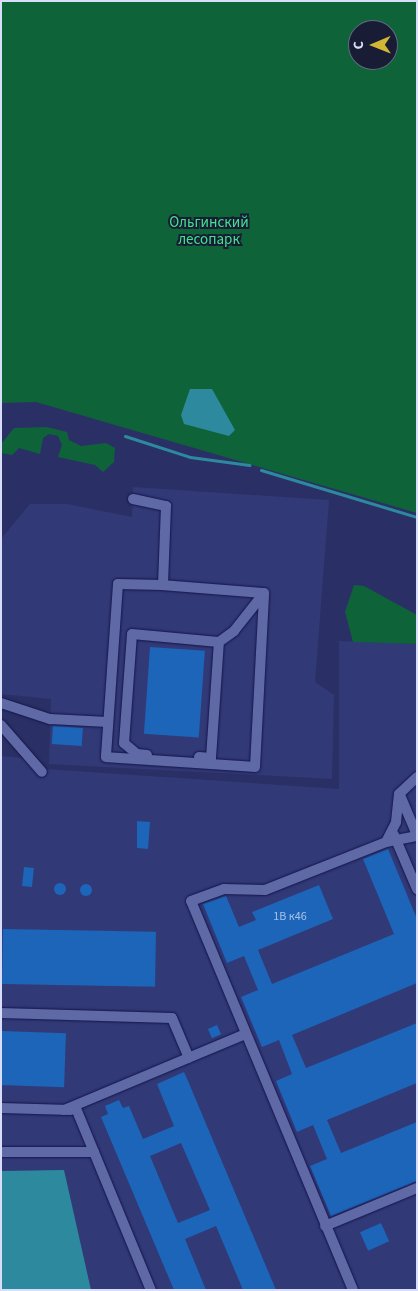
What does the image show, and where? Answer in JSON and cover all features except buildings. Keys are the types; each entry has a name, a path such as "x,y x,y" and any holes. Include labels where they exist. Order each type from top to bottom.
{"lane":[{"path":"133,499 166,506 163,586"},
{"path":"118,584 264,593 256,767 106,757 118,584"},
{"path":"219,642 211,758 137,754 124,744 132,634 219,642 234,631 264,593"},
{"path":"1,703 50,719 108,722"},
{"path":"1,725 42,772"},
{"path":"417,777 400,794 391,841 417,890"},
{"path":"353,1290 192,901 224,889 271,888 391,841 417,836 400,794"},
{"path":"1,1013 172,1018 189,1058"},
{"path":"1,1108 64,1110 76,1108 246,1034"},
{"path":"76,1108 151,1290"},
{"path":"1,1152 94,1152"},
{"path":"325,1226 417,1188"}],"shaded area":[{"path":"190,389 212,389 235,430 229,436 184,424 181,415"},
{"path":"133,487 329,500 315,682 334,695 332,779 49,764 51,699 1,694 1,539 30,504 67,504 132,517"},
{"path":"339,641 417,644 417,1290 1,1290 1,756 24,758 45,769 339,789"},
{"path":"64,1170 91,1290 2,1290 2,1171"}],"green space":[{"name":"Ольгинский лесопарк","path":"1,1 417,1 417,513 36,402 1,403"},
{"path":"47,427 67,432 69,440 81,446 106,443 115,448 114,462 103,472 95,465 58,457 62,445 58,436 49,434 43,438 40,454 19,448 12,455 1,453 1,444 14,428"},
{"path":"354,585 364,586 417,615 417,644 353,642 345,612"}],"waterway":[{"path":"125,436 190,457 249,465"},
{"path":"261,470 417,517"}]}
